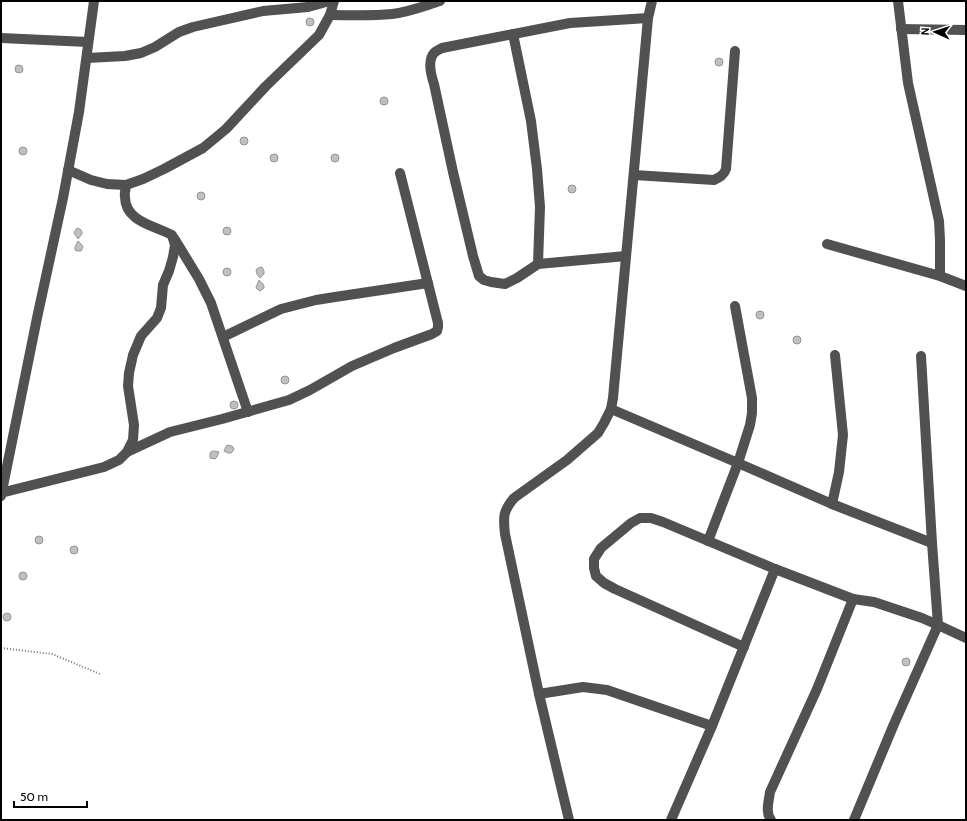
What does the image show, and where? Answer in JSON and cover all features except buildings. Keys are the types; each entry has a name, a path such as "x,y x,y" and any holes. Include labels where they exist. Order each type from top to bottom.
{"street":[{"path":"94,1 79,112 63,198 1,494 104,467 119,460 127,452 133,440 134,425 128,386 129,373 133,355 141,336 157,318 161,308 163,285 173,257 174,245 172,235"},
{"path":"86,58 125,56 141,53 155,48 180,32 263,6 308,6 329,1"},
{"path":"68,170 96,182 126,185 144,179 203,148 226,129 266,86 319,35 330,15 334,1"},
{"path":"330,15 392,14 440,1"},
{"path":"569,820 539,694 505,534 504,523 507,506 514,498 567,460 598,432 611,409 648,18 652,1"},
{"path":"898,1 908,83 939,221 940,276"},
{"path":"626,256 538,264 505,284 484,280 479,276 454,179 434,84 430,73 430,63 433,54 442,48 570,24 648,18"},
{"path":"901,29 966,30"},
{"path":"513,34 531,121 537,169 540,207 538,264"},
{"path":"1,38 88,42"},
{"path":"634,175 714,180 722,175 726,169 735,51"},
{"path":"127,452 170,432 289,400 352,366 394,348 435,333 438,330 438,323 400,174"},
{"path":"126,185 124,198 127,209 135,218 172,235 199,279 211,303 248,412"},
{"path":"826,244 940,276 966,286"},
{"path":"223,337 281,309 335,297 428,283"},
{"path":"708,541 738,463 750,425 752,413 752,398 735,306"},
{"path":"832,504 842,454 843,435 835,355"},
{"path":"854,820 938,624 921,356"},
{"path":"611,409 832,504 932,543"},
{"path":"744,647 615,589 596,576 594,559 602,548 632,523 640,518 651,518 853,599 874,602 900,610 938,624 966,638"},
{"path":"671,820 712,726 775,569"},
{"path":"771,820 769,818 768,808 770,792 817,689 853,599"},
{"path":"539,694 583,687 607,690 712,726"}],"path":[{"path":"1,648 52,654 100,674"}]}
